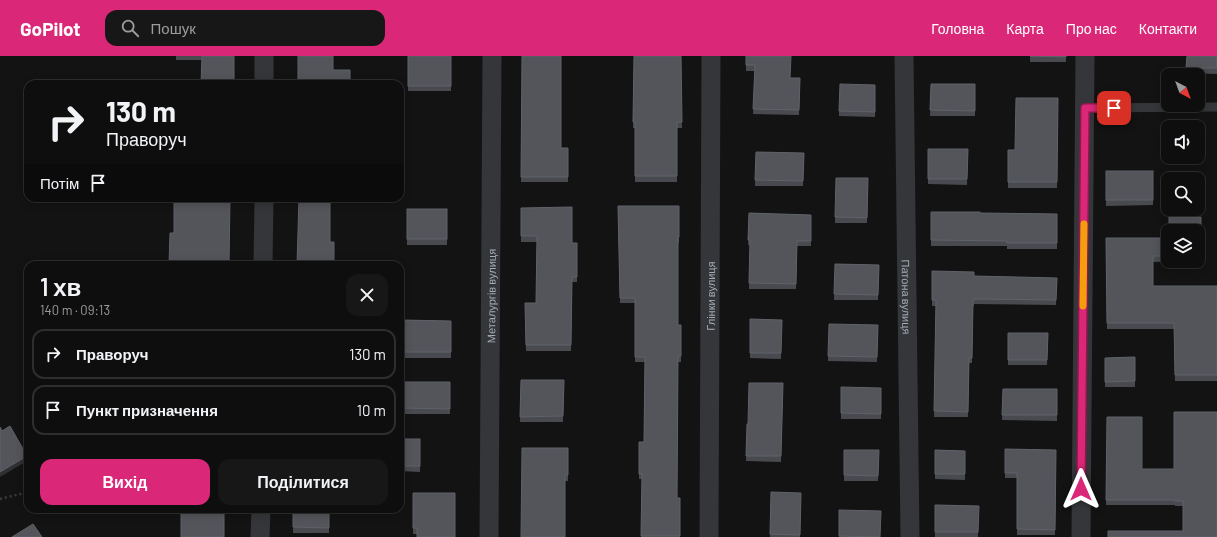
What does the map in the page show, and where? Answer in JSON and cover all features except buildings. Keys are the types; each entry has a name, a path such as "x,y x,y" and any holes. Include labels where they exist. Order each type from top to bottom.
{"street":[{"path":"264,56 264,80"},
{"name":"Металургів вулиця","path":"489,537 492,56"},
{"name":"Глінки вулиця","path":"709,537 711,56"},
{"name":"Патона вулиця","path":"904,56 910,537"},
{"path":"1081,537 1086,56"},
{"path":"263,261 264,202"},
{"path":"260,537 261,513"}],"lane":[{"path":"1085,108 1217,107"}],"path":[{"path":"0,499 24,493"}],"slow traffic":[{"path":"1083,306 1084,224"}],"route":[{"path":"1081,489 1085,108 1114,108"}]}
